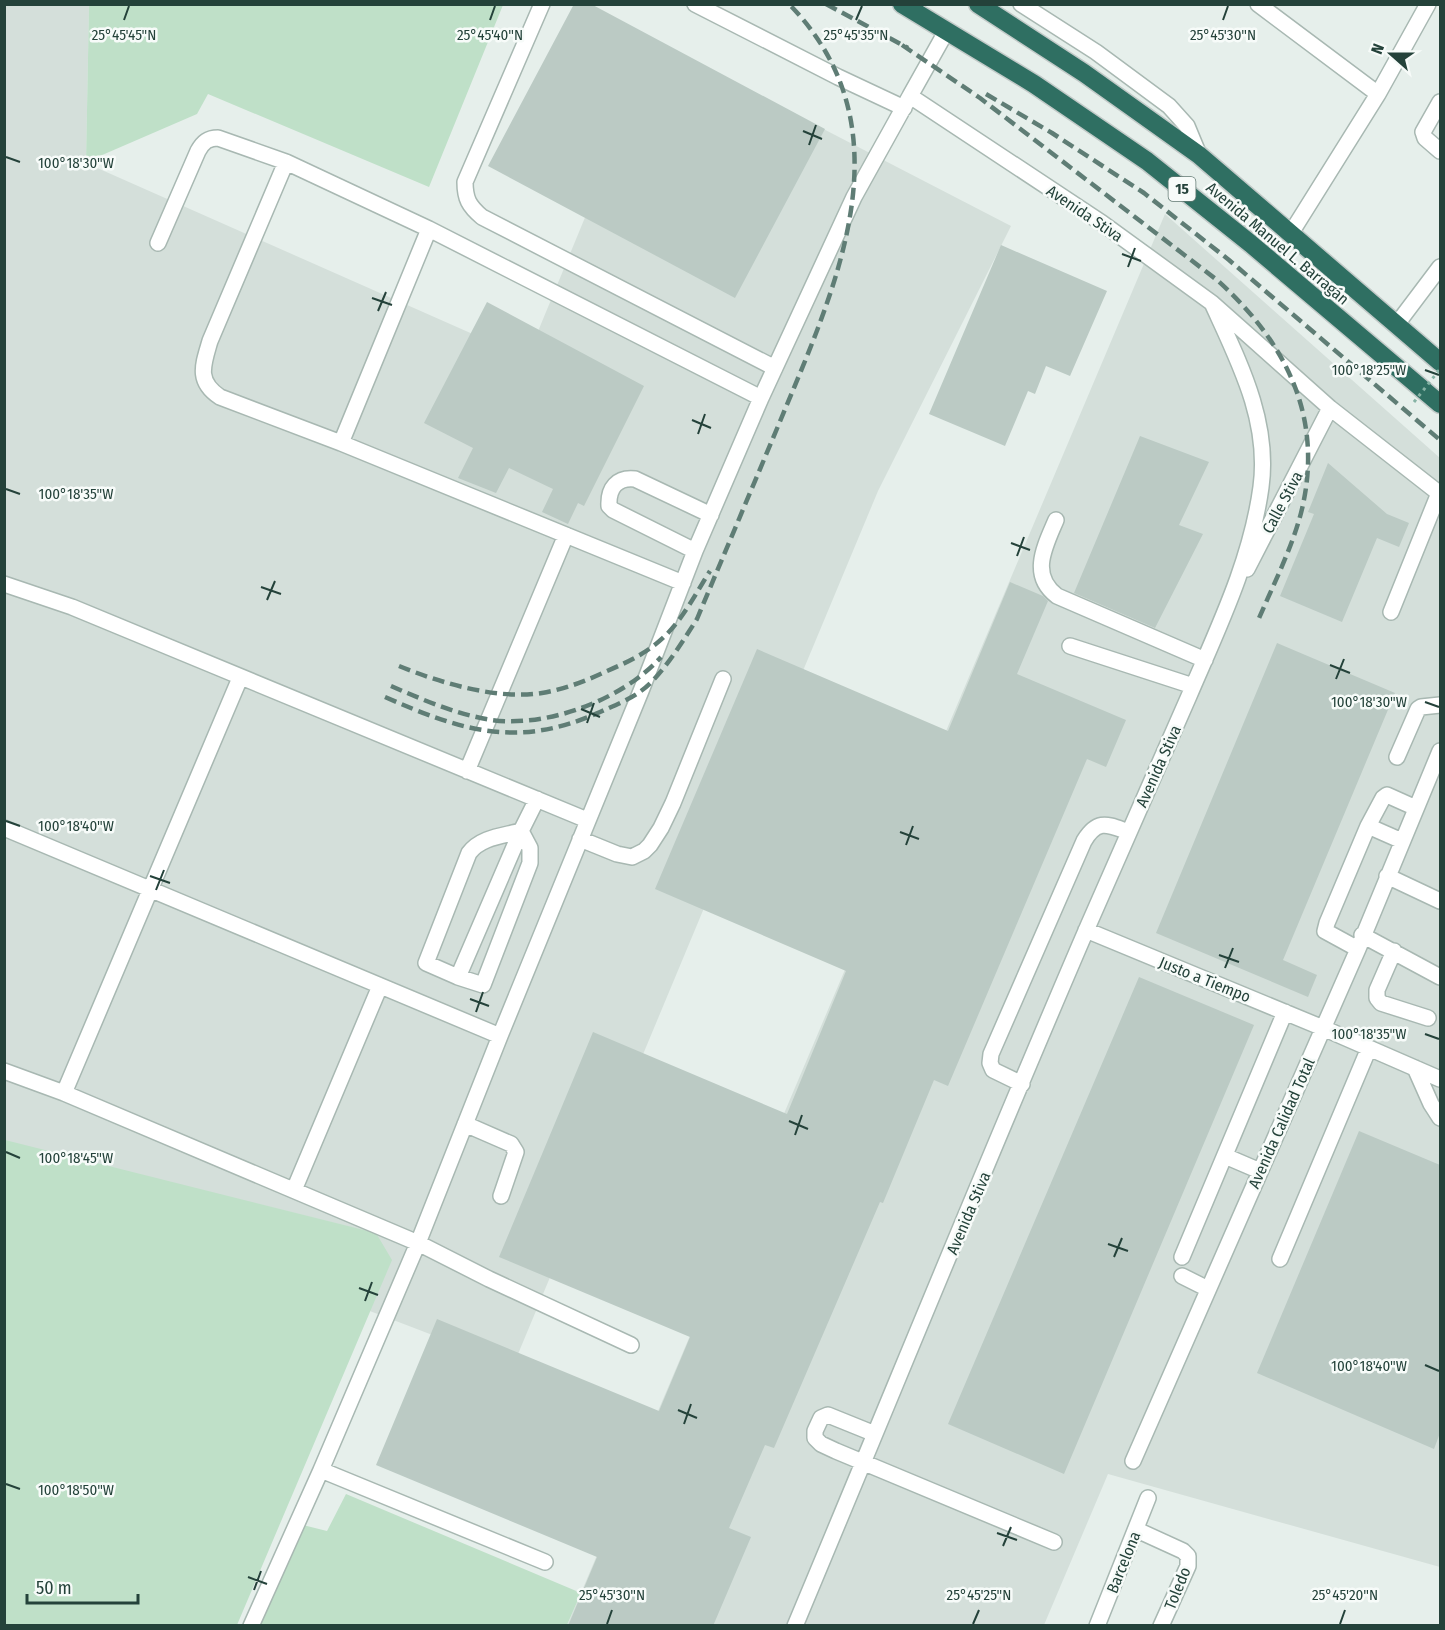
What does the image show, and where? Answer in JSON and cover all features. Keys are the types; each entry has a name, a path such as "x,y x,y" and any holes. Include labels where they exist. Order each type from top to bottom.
{"highway":[{"name":"Avenida Manuel L. Barragán","path":"903,4 1034,84 1147,161 1251,244 1440,404"},
{"name":"Avenida Manuel L. Barragán","path":"978,4 1084,73 1199,155 1440,362"}],"street":[{"path":"542,4 465,182 465,196 470,207 482,217 775,368"},
{"name":"Avenida Stiva","path":"695,4 838,77 907,102 1102,223 1212,303 1241,366 1255,404 1263,445 1262,484 1256,517 1233,596 1086,930 795,1626"},
{"path":"1021,4 1096,52 1169,106 1187,126 1199,155"},
{"path":"1258,4 1378,94"},
{"path":"1291,233 1378,94 1422,7"},
{"path":"251,1626 321,1470 418,1243 641,691 695,551 761,398 854,197 947,30"},
{"path":"1440,102 1423,132 1425,138 1440,151"},
{"path":"158,243 198,151 210,138 218,138 286,162 429,229 761,398"},
{"path":"286,162 210,341 203,373 206,384 220,397 341,443 683,583"},
{"path":"341,443 429,229"},
{"path":"1397,324 1440,267"},
{"path":"1212,303 1330,408 1440,493 1391,612"},
{"name":"Calle Stiva","path":"1233,596 1330,408"},
{"path":"695,551 613,510 609,506 611,491 616,482 625,478 635,479 711,515"},
{"path":"1056,520 1041,564 1048,590 1057,596 1205,660"},
{"path":"467,771 566,535"},
{"path":"4,584 72,607 587,820"},
{"path":"1070,646 1193,686"},
{"path":"64,1093 240,678"},
{"path":"580,839 617,854 632,857 650,845 673,803 723,679"},
{"path":"1397,757 1418,710 1421,707 1440,705"},
{"name":"Avenida Calidad Total","path":"1133,1461 1323,1028 1440,751"},
{"path":"1416,808 1387,795 1383,798 1368,826 1325,932 1394,951 1440,977"},
{"path":"458,977 521,831 537,800"},
{"path":"1022,1084 993,1070 990,1063 991,1054 1084,840 1096,826 1102,824 1129,832"},
{"path":"1368,826 1402,841"},
{"path":"4,828 500,1036"},
{"path":"521,831 530,848 530,862 483,985 426,963 469,853 483,841 521,831"},
{"path":"1387,876 1440,901"},
{"name":"Justo a Tiempo","path":"1086,930 1440,1079"},
{"path":"1394,951 1377,990 1377,998 1381,1003 1428,1018"},
{"path":"294,1190 380,986"},
{"path":"1182,1257 1285,1012"},
{"path":"1280,1259 1369,1048"},
{"path":"1415,1068 1440,1118"},
{"path":"4,1071 64,1093 418,1243 489,1279 631,1345"},
{"path":"465,1124 511,1144 516,1152 501,1196"},
{"path":"1225,1156 1260,1171"},
{"path":"1182,1276 1208,1289"},
{"path":"875,1434 828,1415 821,1418 815,1431 815,1438 821,1444 863,1464 1054,1542"},
{"path":"321,1470 545,1563"},
{"name":"Barcelona","path":"1097,1626 1148,1498"},
{"name":"Toledo","path":"1137,1530 1184,1551 1188,1556 1188,1566 1161,1626"}],"path":[{"path":"1414,402 1440,369"}],"shaded area":[{"path":"4,5 89,5 86,163 527,358 657,43 1011,226 878,491 513,1366 5,1171"},
{"path":"1165,214 1440,458 1440,1567 1108,1474 1044,1625 567,1626"}],"green space":[{"path":"89,4 503,5 429,187 208,94 197,114 86,162"},
{"path":"5,1140 376,1233 392,1260 237,1625 5,1626"},
{"path":"346,1494 581,1593 567,1625 258,1626 299,1524 327,1531"}],"building":[{"path":"574,4 591,4 825,129 735,298 488,166"},
{"path":"1001,245 1107,291 1070,376 1046,366 1035,394 1028,391 1005,446 929,414"},
{"path":"487,302 644,386 584,506 578,503 568,524 542,512 553,489 509,468 496,493 458,478 473,448 424,423"},
{"path":"1140,436 1209,462 1179,525 1203,534 1155,628 1074,593"},
{"path":"1328,463 1387,514 1409,523 1399,547 1377,538 1342,622 1280,596 1314,514 1308,512"},
{"path":"1010,582 1043,596 1048,601 1017,674 1126,720 1106,767 1087,759 948,1086 934,1080 883,1203 880,1202 774,1448 765,1445 729,1528 751,1537 713,1626 568,1626 597,1557 376,1465 437,1319 659,1411 690,1337 499,1257 593,1032 787,1114 846,971 655,889 757,649 948,731"},
{"path":"1277,643 1395,693 1283,960 1317,975 1308,997 1156,933"},
{"path":"1139,977 1254,1025 1064,1474 948,1424"},
{"path":"1359,1131 1440,1165 1440,1433 1434,1449 1257,1373"}],"railway":[{"path":"385,697 440,719 465,726 491,731 543,730 600,712 626,700 649,685 671,658 697,619 823,315 840,261 851,207 854,154 847,102 826,52 789,4"},
{"path":"826,4 908,48"},
{"path":"902,45 980,98 1217,280 1263,329 1280,356 1294,384 1303,414 1308,445 1307,478 1301,513 1292,541 1257,623"},
{"path":"986,94 1052,133 1144,193 1229,260 1440,440"},
{"path":"399,666 451,684 488,692 524,695 567,687 630,660 659,641 690,604 710,571"},
{"path":"391,686 461,713 486,719 532,720 556,716 604,698 626,686 661,657"}]}
